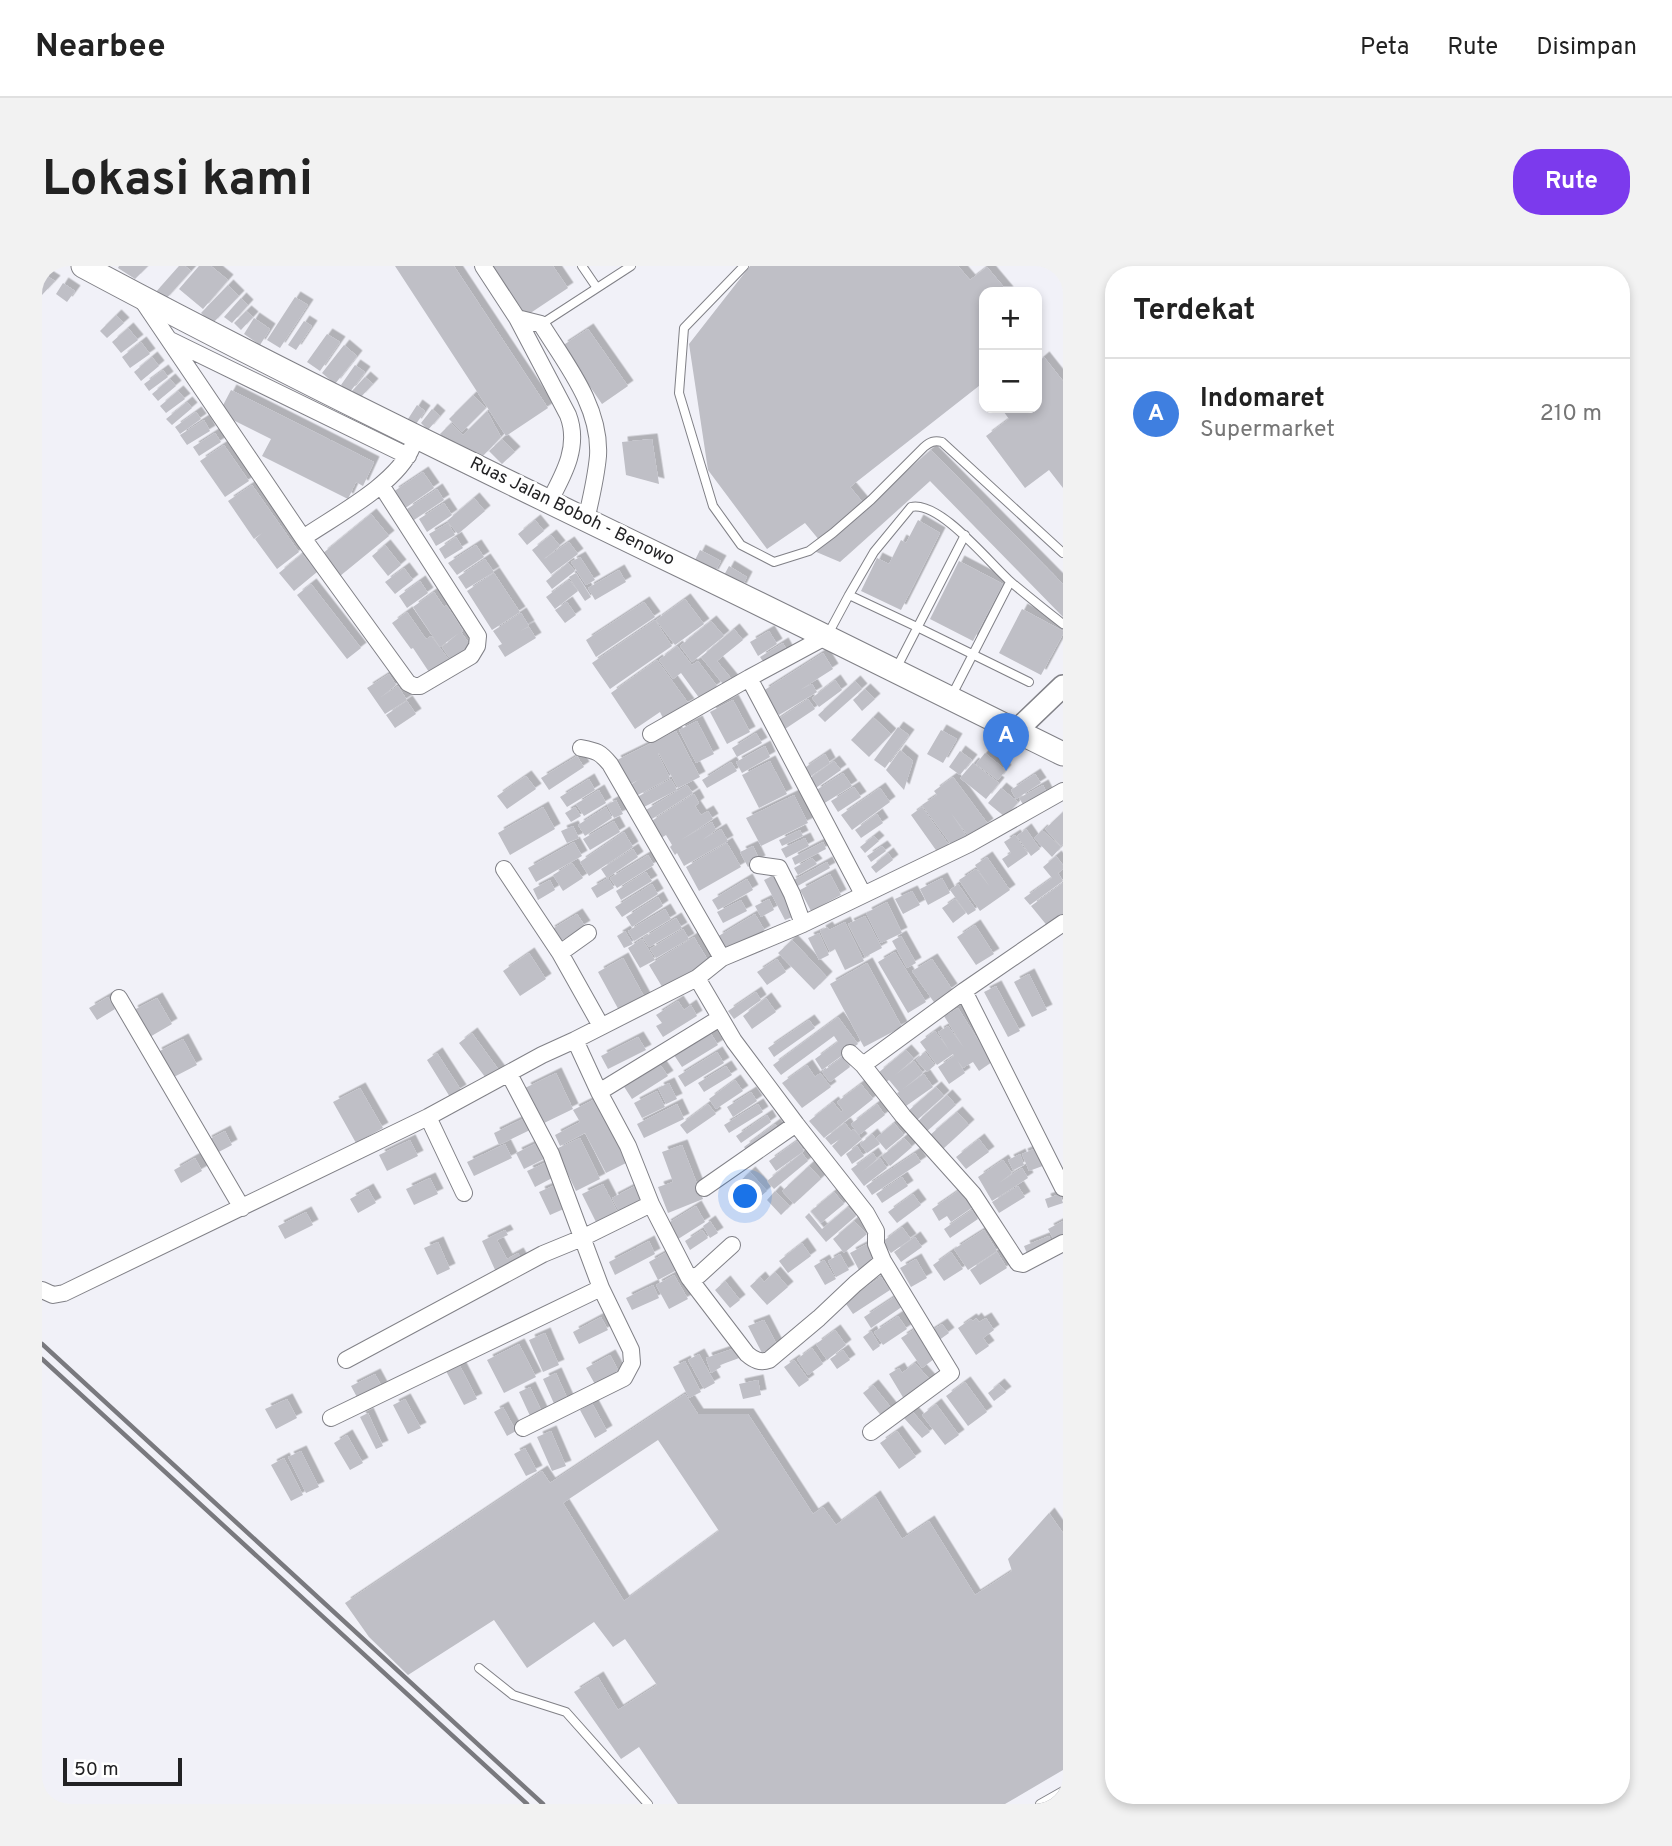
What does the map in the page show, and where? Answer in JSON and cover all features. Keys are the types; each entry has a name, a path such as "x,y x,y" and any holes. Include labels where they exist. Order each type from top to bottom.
{"main road":[{"name":"Ruas Jalan Boboh - Benowo","path":"83,266 413,447 549,502 895,669 1063,754"}],"street":[{"path":"483,266 517,318 573,428 574,439 564,475 549,502"},
{"path":"139,296 303,538 408,684 419,686 471,656 477,646 478,636 381,485"},
{"path":"517,318 541,324 587,400 596,427 598,454 594,489 586,520"},
{"path":"168,339 413,447 381,485 303,538"},
{"path":"573,428 596,427"},
{"path":"651,734 827,636"},
{"path":"749,678 863,894"},
{"path":"1016,731 1063,686"},
{"path":"582,747 600,753 610,764 722,958"},
{"path":"42,1290 53,1295 64,1293 242,1208 428,1117 542,1055 697,978 722,958 803,924 969,844 1063,791"},
{"path":"758,864 779,868 803,924"},
{"path":"504,869 560,953 601,1026"},
{"path":"863,1065 1063,923"},
{"path":"560,953 588,933"},
{"path":"697,978 734,1041 866,1213 876,1231 876,1244 883,1261 958,1369 871,1432"},
{"path":"964,991 1063,1188"},
{"path":"119,998 242,1208"},
{"path":"598,1092 720,1018"},
{"path":"575,1040 598,1092 628,1146 651,1204 689,1278 753,1359 763,1362 769,1360 883,1261"},
{"path":"850,1053 973,1194 1018,1263 1023,1264 1063,1243"},
{"path":"509,1074 551,1154 601,1288 631,1350 632,1363 624,1378 523,1428"},
{"path":"428,1117 464,1193"},
{"path":"704,1188 796,1124"},
{"path":"346,1360 543,1254 651,1204"},
{"path":"689,1278 699,1275 732,1245"},
{"path":"331,1418 601,1288"}],"lane":[{"path":"582,266 597,288"},
{"path":"525,334 631,266"},
{"path":"744,266 684,328 679,393 713,506 741,545 774,562 809,551 871,500 924,447 938,440 1063,553"},
{"path":"827,636 874,552 911,507 919,505 928,508 965,535 1010,582 1063,624"},
{"path":"895,669 965,535"},
{"path":"951,698 1010,582"},
{"path":"849,595 1029,682"},
{"path":"479,1668 513,1695 566,1712 648,1804"},
{"path":"1040,1804 1052,1801 1063,1791"}],"building":[{"path":"148,266 135,279 118,268"},
{"path":"179,266 185,266 191,271 164,301 155,293"},
{"path":"199,266 211,266 228,280 203,309 179,289"},
{"path":"395,266 454,266 548,408 506,436"},
{"path":"489,266 553,266 568,288 523,318"},
{"path":"750,266 958,266 970,280 987,267 1004,287 979,287 979,386 850,487 865,505 820,541 805,523 767,549 708,470 689,344"},
{"path":"42,273 55,281 42,295"},
{"path":"63,283 75,291 67,302 56,294"},
{"path":"228,285 239,296 212,324 201,313"},
{"path":"295,297 308,305 280,348 267,340"},
{"path":"241,298 248,305 232,323 224,317"},
{"path":"246,311 253,317 241,330 234,323"},
{"path":"116,315 124,323 107,338 100,331"},
{"path":"254,318 270,329 260,345 244,334"},
{"path":"304,321 312,326 296,350 288,345"},
{"path":"128,328 138,340 121,353 112,342"},
{"path":"588,329 628,386 602,404 562,346"},
{"path":"327,334 340,342 320,371 307,362"},
{"path":"141,342 150,354 130,368 122,357"},
{"path":"344,345 357,356 335,384 322,373"},
{"path":"152,357 159,366 141,381 134,372"},
{"path":"1044,357 1063,381 1063,488 1049,470 1025,488 986,436 1009,419 1005,413 1042,413"},
{"path":"355,365 365,372 350,392 341,385"},
{"path":"163,370 168,377 149,391 144,384"},
{"path":"365,377 373,384 360,398 352,391"},
{"path":"170,379 176,386 158,401 152,394"},
{"path":"231,390 374,462 363,486 356,482 348,499 262,456 271,439 219,413"},
{"path":"178,391 185,399 166,413 160,406"},
{"path":"473,395 486,408 462,432 449,419"},
{"path":"187,402 192,408 172,425 166,419"},
{"path":"417,405 425,411 416,424 408,419"},
{"path":"432,409 440,416 428,430 421,423"},
{"path":"487,411 501,437 482,457 455,442 451,445 440,434 451,423 463,435"},
{"path":"196,412 201,419 180,434 175,427"},
{"path":"204,420 210,431 187,445 180,435"},
{"path":"215,433 221,442 199,456 193,447"},
{"path":"502,439 515,452 502,464 489,451"},
{"path":"652,439 659,484 626,475 622,442"},
{"path":"224,445 249,481 225,497 200,461"},
{"path":"931,450 1063,584 1063,617 930,481 840,562 814,551"},
{"path":"423,472 434,488 404,509 393,492"},
{"path":"252,485 299,552 277,569 255,539 262,533 254,539 228,501"},
{"path":"437,489 444,500 414,520 407,509"},
{"path":"474,498 485,511 458,534 447,521"},
{"path":"444,503 452,515 427,532 419,519"},
{"path":"371,514 389,536 340,576 322,554"},
{"path":"535,520 544,531 527,545 518,534"},
{"path":"918,520 940,533 901,610 861,591 877,558 889,564 901,540 906,543"},
{"path":"448,523 455,535 436,546 429,534"},
{"path":"551,535 560,546 544,559 569,542 578,554 551,574 532,550"},
{"path":"456,537 463,548 445,559 439,549"},
{"path":"385,545 401,565 388,576 372,556"},
{"path":"476,545 484,557 457,575 448,563"},
{"path":"700,550 721,561 713,575 693,564"},
{"path":"302,554 317,572 294,591 279,573"},
{"path":"580,557 595,580 586,585 571,562"},
{"path":"485,559 494,572 466,589 458,577"},
{"path":"959,561 1003,584 973,641 930,619"},
{"path":"568,563 575,571 552,589 546,581"},
{"path":"729,566 747,577 741,589 722,579"},
{"path":"404,568 413,580 395,594 385,582"},
{"path":"619,570 626,582 595,600 588,588"},
{"path":"494,573 520,612 492,630 467,591"},
{"path":"576,573 591,597 585,601 569,577"},
{"path":"569,580 578,591 555,609 546,597"},
{"path":"420,581 428,593 407,608 399,596"},
{"path":"311,584 361,648 347,659 297,595"},
{"path":"434,592 454,616 471,646 451,660 442,647 459,633 440,647 413,607"},
{"path":"685,599 704,624 675,645 656,620"},
{"path":"567,602 576,615 565,623 555,610"},
{"path":"644,602 655,617 596,657 586,640"},
{"path":"1022,609 1063,631 1041,675 999,653"},
{"path":"407,612 426,639 431,636 450,661 431,675 392,623"},
{"path":"521,613 529,626 520,631 529,627 536,638 505,657 498,646 502,644 493,631"},
{"path":"655,620 672,646 610,689 592,663"},
{"path":"711,621 724,636 692,662 680,646"},
{"path":"734,629 743,640 717,661 735,683 727,689 701,657"},
{"path":"769,631 777,644 758,656 750,642"},
{"path":"783,643 789,654 767,668 760,657"},
{"path":"677,646 692,665 698,661 717,686 700,699 681,673 673,679 659,660"},
{"path":"823,653 833,669 800,690 812,684 817,692 779,715 763,691"},
{"path":"657,660 689,704 663,718 660,712 635,729 611,693"},
{"path":"389,674 396,685 381,697 398,686 407,700 385,714 367,688"},
{"path":"835,680 842,690 819,707 812,698"},
{"path":"855,681 862,689 825,722 818,715"},
{"path":"865,689 875,699 862,711 853,700"},
{"path":"808,699 815,709 779,733 774,722"},
{"path":"733,700 750,732 727,744 710,712"},
{"path":"407,701 416,714 395,728 386,715"},
{"path":"873,717 891,734 869,757 851,740"},
{"path":"697,721 714,754 696,763 679,730"},
{"path":"898,727 909,735 885,768 874,760"},
{"path":"941,730 957,739 943,763 927,754"},
{"path":"676,731 700,777 678,788 659,753 670,778 636,796 630,785 640,779 629,785 615,761"},
{"path":"756,733 762,743 737,757 732,748"},
{"path":"765,746 770,757 742,773 736,762"},
{"path":"900,750 913,761 904,790 886,770"},
{"path":"960,751 972,760 960,775 949,767"},
{"path":"985,753 1006,770 998,780 976,764"},
{"path":"825,754 830,763 808,778 803,769"},
{"path":"577,756 584,767 549,790 541,778"},
{"path":"770,761 787,794 759,808 742,775"},
{"path":"834,761 841,770 813,790 806,781"},
{"path":"731,762 737,771 707,788 702,780"},
{"path":"973,763 999,783 986,799 960,778"},
{"path":"843,773 852,786 823,804 815,791"},
{"path":"1035,774 1041,783 1016,799 1011,790"},
{"path":"526,776 536,789 507,809 497,796"},
{"path":"953,777 988,824 970,838 951,813 967,837 953,847 922,805 937,795 934,791"},
{"path":"589,779 595,790 567,807 560,797"},
{"path":"671,779 677,790 642,808 637,797"},
{"path":"687,785 693,793 652,819 646,810"},
{"path":"1043,785 1047,793 1024,806 1019,798"},
{"path":"854,787 861,797 838,812 831,801"},
{"path":"880,788 890,802 852,830 841,815"},
{"path":"1001,788 1018,802 1005,817 988,803"},
{"path":"599,790 606,803 584,816 576,804"},
{"path":"694,794 699,803 695,806 701,815 708,811 713,819 681,840 712,822 716,830 702,840 721,829 728,841 684,866 670,847 672,845 666,835 661,838 650,822"},
{"path":"794,795 808,823 761,846 746,818"},
{"path":"616,800 623,814 614,818 607,805"},
{"path":"543,807 555,829 510,855 498,833"},
{"path":"575,807 581,816 571,822 565,813"},
{"path":"606,807 612,818 585,836 578,825"},
{"path":"922,807 949,845 938,853 911,815"},
{"path":"1063,812 1063,844 1061,846 1045,829"},
{"path":"877,814 883,823 861,838 855,830"},
{"path":"614,821 620,832 590,850 583,839"},
{"path":"573,826 579,838 567,843 561,831"},
{"path":"1026,829 1040,849 1031,856 1017,836"},
{"path":"800,830 803,836 782,846 779,840"},
{"path":"1042,830 1061,847 1052,857 1034,838"},
{"path":"624,832 633,847 589,876 580,862"},
{"path":"1015,835 1028,854 1008,868 1002,859 1011,853 1004,842"},
{"path":"874,836 879,841 865,853 860,847"},
{"path":"805,838 809,846 786,858 781,849"},
{"path":"574,842 582,856 536,882 528,868"},
{"path":"823,842 826,849 795,865 792,858"},
{"path":"727,843 741,867 699,891 686,867"},
{"path":"753,846 760,861 748,867 740,852"},
{"path":"882,846 886,851 871,862 867,856"},
{"path":"633,849 638,857 607,878 601,869"},
{"path":"888,853 893,860 876,873 871,867"},
{"path":"648,855 654,865 617,888 610,878"},
{"path":"1056,856 1063,865 1063,869 1058,873 1063,881 1030,905 1024,898 1052,878 1043,867"},
{"path":"987,857 1010,890 980,911 959,880 976,869 990,887 975,865"},
{"path":"812,858 817,864 798,875 794,868"},
{"path":"827,862 830,868 794,888 790,882"},
{"path":"572,863 583,878 563,891 553,875"},
{"path":"646,872 652,881 621,900 616,891"},
{"path":"776,874 797,915 785,920 764,880"},
{"path":"830,874 841,895 811,911 800,890"},
{"path":"608,878 614,888 597,898 591,888"},
{"path":"942,878 950,893 928,905 920,889"},
{"path":"747,879 753,890 718,910 712,900"},
{"path":"550,880 555,890 538,900 533,889"},
{"path":"1063,883 1063,918 1049,928 1031,906"},
{"path":"652,884 658,894 622,917 615,907"},
{"path":"958,884 976,910 968,915 950,890"},
{"path":"912,891 920,905 903,914 895,899"},
{"path":"658,897 663,906 632,927 626,917"},
{"path":"769,899 774,910 761,917 755,906"},
{"path":"955,899 966,913 953,923 942,908"},
{"path":"741,900 747,911 723,923 717,912"},
{"path":"887,902 902,933 881,943 866,913"},
{"path":"665,909 671,919 634,941 628,931"},
{"path":"577,914 585,926 556,944 549,931"},
{"path":"755,914 765,931 726,954 717,937"},
{"path":"865,916 882,948 865,957 848,924"},
{"path":"676,918 682,928 649,947 643,938"},
{"path":"845,922 864,961 845,970 835,949 830,952 820,931 827,927 829,930"},
{"path":"975,925 994,954 976,965 957,937"},
{"path":"683,929 689,939 656,958 650,949"},
{"path":"625,931 633,944 624,948 617,936"},
{"path":"819,933 829,955 819,960 808,938"},
{"path":"901,936 916,963 907,968 892,941"},
{"path":"694,937 709,962 664,990 649,965"},
{"path":"642,939 655,960 640,968 628,948"},
{"path":"792,940 827,977 814,990 778,953"},
{"path":"895,952 926,1002 908,1013 878,962"},
{"path":"529,953 546,979 520,996 503,971"},
{"path":"623,958 646,1000 621,1014 598,972"},
{"path":"777,959 786,972 767,985 757,972"},
{"path":"932,959 952,989 944,995 947,998 936,1005 912,971"},
{"path":"867,963 902,1027 864,1047 830,984"},
{"path":"1029,974 1047,1010 1032,1017 1014,982"},
{"path":"996,986 1020,1031 1008,1037 984,992"},
{"path":"756,992 761,1000 734,1019 728,1011"},
{"path":"108,997 115,1009 97,1020 89,1008"},
{"path":"157,998 172,1024 148,1038 132,1011"},
{"path":"766,998 776,1012 752,1029 743,1016"},
{"path":"678,1001 684,1010 691,1005 697,1016 663,1037 656,1026 662,1023 656,1015"},
{"path":"958,1008 992,1062 979,1071 973,1062 963,1068 957,1060 965,1073 949,1084 938,1067 954,1056 953,1054 937,1065 920,1042 935,1031 949,1050 938,1032 948,1026 964,1048 944,1016"},
{"path":"838,1017 858,1044 822,1070 815,1059 838,1042 834,1036 781,1075 773,1065"},
{"path":"809,1020 815,1028 774,1057 768,1048"},
{"path":"708,1029 718,1045 682,1067 672,1052"},
{"path":"472,1033 501,1073 489,1082 459,1043"},
{"path":"638,1037 646,1050 608,1069 601,1056"},
{"path":"183,1039 197,1065 170,1079 156,1053"},
{"path":"906,1050 914,1059 895,1075 914,1061 923,1073 903,1089 924,1074 933,1087 906,1106 889,1080 886,1082 878,1073"},
{"path":"717,1052 724,1063 685,1087 678,1076"},
{"path":"925,1052 935,1065 927,1072 916,1060"},
{"path":"437,1053 461,1090 450,1097 427,1060"},
{"path":"843,1057 850,1067 830,1082 822,1072"},
{"path":"659,1063 668,1076 632,1099 623,1085"},
{"path":"807,1065 815,1077 820,1073 831,1087 802,1108 782,1083"},
{"path":"726,1066 732,1075 704,1092 698,1083"},
{"path":"556,1073 573,1109 542,1124 525,1088"},
{"path":"735,1080 743,1091 716,1109 709,1099"},
{"path":"669,1083 677,1099 666,1104 658,1088"},
{"path":"861,1084 873,1099 824,1138 809,1121 833,1102 841,1112 843,1110 837,1102"},
{"path":"936,1087 944,1096 916,1121 907,1112"},
{"path":"360,1088 383,1128 356,1143 333,1102"},
{"path":"657,1091 665,1107 642,1118 634,1103"},
{"path":"751,1092 757,1101 733,1117 727,1107"},
{"path":"947,1095 956,1105 925,1133 916,1123"},
{"path":"599,1097 632,1160 606,1173 585,1133 560,1146 555,1135 580,1122 573,1110"},
{"path":"677,1104 684,1119 644,1138 637,1124"},
{"path":"708,1104 716,1114 687,1134 680,1125"},
{"path":"758,1104 763,1112 729,1133 724,1125"},
{"path":"877,1104 885,1115 859,1135 851,1124"},
{"path":"957,1112 969,1125 943,1149 930,1135"},
{"path":"767,1115 771,1122 741,1143 736,1136"},
{"path":"525,1118 530,1130 499,1145 494,1133"},
{"path":"845,1123 862,1139 841,1157 832,1146 840,1139 831,1145 825,1138"},
{"path":"894,1123 904,1135 886,1150 876,1138"},
{"path":"775,1124 780,1131 749,1154 744,1147"},
{"path":"225,1131 232,1145 213,1155 206,1141"},
{"path":"872,1134 880,1144 867,1153 860,1144"},
{"path":"580,1138 600,1179 576,1191 556,1149"},
{"path":"904,1138 912,1147 890,1166 882,1156"},
{"path":"979,1139 989,1152 966,1169 956,1157"},
{"path":"410,1140 418,1156 387,1171 379,1155"},
{"path":"797,1141 804,1151 776,1171 769,1161"},
{"path":"539,1142 546,1158 524,1169 516,1153"},
{"path":"505,1144 512,1158 474,1176 467,1162"},
{"path":"682,1145 703,1199 668,1213 658,1187 673,1182 662,1152"},
{"path":"857,1146 864,1156 852,1164 846,1154"},
{"path":"1041,1146 1048,1164 1029,1171 1022,1154"},
{"path":"802,1153 808,1161 774,1189 767,1181"},
{"path":"873,1153 877,1159 862,1172 880,1158 887,1168 864,1186 851,1169"},
{"path":"915,1153 921,1162 872,1195 866,1186"},
{"path":"1020,1154 1024,1165 1013,1170 1008,1160"},
{"path":"195,1158 202,1171 181,1183 174,1170"},
{"path":"1003,1160 1012,1173 999,1183 1022,1168 1028,1178 992,1201 978,1177"},
{"path":"549,1161 556,1176 535,1187 527,1171"},
{"path":"809,1166 821,1179 794,1204 782,1191"},
{"path":"750,1172 767,1191 755,1201 739,1182"},
{"path":"902,1177 908,1186 882,1203 876,1194"},
{"path":"430,1178 438,1194 414,1205 406,1189"},
{"path":"603,1184 618,1213 597,1224 582,1194"},
{"path":"555,1185 566,1208 550,1215 539,1192"},
{"path":"637,1185 643,1199 619,1211 612,1198"},
{"path":"1018,1186 1025,1197 999,1213 992,1202"},
{"path":"368,1189 376,1203 358,1213 350,1199"},
{"path":"961,1189 973,1207 951,1222 947,1216 939,1221 932,1209"},
{"path":"775,1191 790,1206 781,1215 767,1200"},
{"path":"834,1192 844,1204 821,1223 811,1211"},
{"path":"913,1194 921,1205 897,1223 888,1212"},
{"path":"1060,1194 1063,1203 1048,1208 1045,1199"},
{"path":"696,1206 705,1222 675,1241 665,1225"},
{"path":"848,1207 856,1216 826,1242 805,1217 809,1213 822,1229"},
{"path":"972,1210 978,1219 950,1238 944,1229"},
{"path":"306,1212 313,1225 285,1239 278,1226"},
{"path":"710,1221 718,1233 710,1238 703,1226"},
{"path":"854,1221 867,1234 844,1253 833,1239"},
{"path":"1063,1221 1063,1240 1056,1244 1048,1229"},
{"path":"902,1227 911,1239 891,1253 882,1242"},
{"path":"505,1230 508,1235 497,1240 507,1259 518,1253 522,1260 496,1272 482,1241"},
{"path":"702,1230 708,1238 690,1250 685,1241"},
{"path":"984,1230 997,1251 968,1270 954,1249"},
{"path":"1049,1236 1053,1246 1028,1256 1024,1246"},
{"path":"915,1237 922,1247 901,1262 894,1252"},
{"path":"649,1241 655,1254 615,1275 609,1262"},
{"path":"438,1242 450,1269 437,1275 424,1248"},
{"path":"802,1243 811,1256 788,1273 779,1261"},
{"path":"867,1244 876,1261 859,1270 850,1253"},
{"path":"667,1252 677,1270 658,1280 649,1262"},
{"path":"951,1252 963,1269 944,1281 933,1265"},
{"path":"997,1252 1007,1268 980,1285 970,1270"},
{"path":"840,1254 849,1270 836,1277 828,1261"},
{"path":"916,1259 927,1278 911,1287 900,1268"},
{"path":"824,1260 836,1279 825,1285 814,1266"},
{"path":"775,1272 788,1287 767,1305 750,1286 760,1277 764,1282"},
{"path":"674,1275 688,1299 669,1309 656,1285"},
{"path":"881,1277 890,1290 853,1314 844,1301"},
{"path":"725,1281 740,1300 730,1308 715,1290"},
{"path":"653,1285 659,1298 632,1310 626,1298"},
{"path":"899,1294 906,1304 871,1328 864,1317"},
{"path":"898,1316 907,1329 883,1345 874,1332"},
{"path":"601,1317 608,1330 579,1344 573,1332"},
{"path":"976,1318 979,1322 986,1318 994,1330 983,1338 989,1346 976,1355 958,1328"},
{"path":"764,1320 777,1345 762,1353 748,1326"},
{"path":"942,1324 949,1333 935,1343 928,1333"},
{"path":"918,1327 938,1356 922,1368 901,1338"},
{"path":"835,1330 846,1345 827,1360 816,1344"},
{"path":"871,1331 880,1346 873,1351 863,1337"},
{"path":"545,1333 559,1365 543,1372 529,1340"},
{"path":"519,1344 536,1377 504,1393 487,1360"},
{"path":"738,1347 742,1357 720,1365 721,1367 711,1373 706,1358"},
{"path":"812,1348 823,1364 808,1375 797,1359"},
{"path":"843,1350 850,1360 837,1369 830,1359"},
{"path":"699,1354 715,1383 704,1389 688,1360"},
{"path":"610,1355 621,1375 597,1388 586,1368"},
{"path":"794,1360 809,1380 799,1387 784,1367"},
{"path":"685,1361 701,1392 689,1398 673,1367"},
{"path":"915,1363 932,1382 904,1399 889,1374 899,1368 902,1373"},
{"path":"459,1364 477,1399 464,1405 446,1371"},
{"path":"556,1373 569,1402 556,1408 543,1379"},
{"path":"375,1374 382,1387 358,1399 351,1386"},
{"path":"758,1380 761,1395 743,1399 739,1384"},
{"path":"965,1382 987,1412 968,1426 946,1396"},
{"path":"999,1384 1006,1392 994,1401 988,1393"},
{"path":"873,1385 893,1410 883,1418 863,1393"},
{"path":"530,1387 542,1412 531,1418 519,1392"},
{"path":"685,1394 698,1414 748,1414 813,1514 823,1507 836,1525 875,1496 902,1539 929,1521 975,1595 1012,1571 1008,1559 1049,1513 1063,1533 1063,1770 1005,1804 678,1804 639,1747 621,1759 574,1692 598,1677 618,1710 657,1685 625,1639 613,1647 594,1622 527,1668 494,1620 408,1675 369,1637 345,1603 542,1471 550,1483","holes":["658,1440 719,1531 624,1601 563,1503"]},
{"path":"287,1399 297,1418 276,1429 265,1409"},
{"path":"405,1399 421,1428 408,1434 393,1405"},
{"path":"592,1403 607,1431 595,1438 580,1410"},
{"path":"936,1404 959,1435 945,1445 922,1415"},
{"path":"503,1407 516,1431 507,1436 494,1412"},
{"path":"912,1411 930,1432 922,1438 904,1418"},
{"path":"368,1413 383,1446 376,1449 360,1417"},
{"path":"551,1431 566,1466 552,1471 537,1437"},
{"path":"897,1431 916,1457 899,1469 880,1443"},
{"path":"347,1435 363,1463 350,1470 334,1443"},
{"path":"525,1448 537,1471 526,1476 514,1454"},
{"path":"301,1451 319,1487 306,1493 288,1457"},
{"path":"284,1458 303,1495 291,1501 271,1465"}],"railway":[{"path":"42,1344 543,1804"},
{"path":"42,1359 527,1804"}],"place":[{"name":"Indomaret","path":"1006,771"}]}
